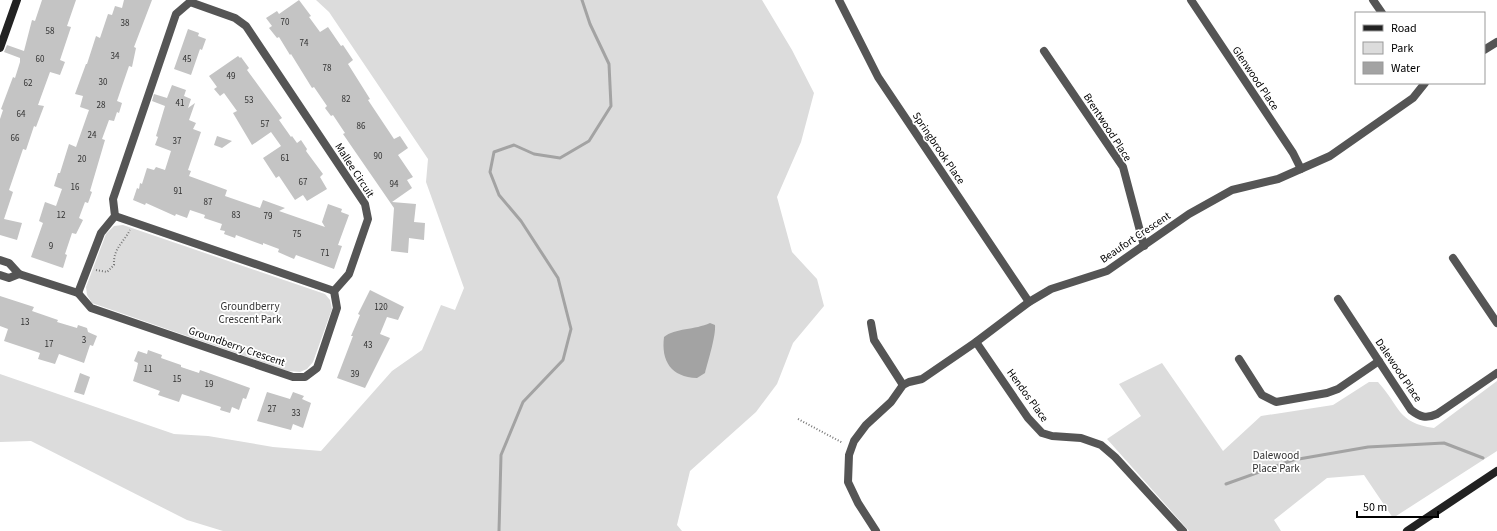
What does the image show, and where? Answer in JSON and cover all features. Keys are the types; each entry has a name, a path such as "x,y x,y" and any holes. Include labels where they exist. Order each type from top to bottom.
{"street":[{"path":"0,48 17,0"},
{"name":"Springbrook Place","path":"839,0 878,78 1030,302"},
{"name":"Glenwood Place","path":"1191,0 1293,153 1301,169"},
{"path":"1373,0 1381,12"},
{"name":"Mallee Circuit","path":"115,216 113,199 176,14 190,1 235,18 246,26 366,204 368,219 349,274 334,291"},
{"path":"1485,49 1497,42"},
{"name":"Brentwood Place","path":"1044,51 1123,167 1144,246"},
{"name":"Beaufort Crescent","path":"903,385 922,379 976,342 1030,302 1052,289 1107,271 1189,214 1232,190 1278,179 1330,156 1413,98 1425,84"},
{"path":"0,260 9,264 19,274 78,293 101,233 115,216 334,291"},
{"path":"1453,258 1497,323"},
{"path":"0,275 9,278 19,274"},
{"name":"Groundberry Crescent","path":"78,293 92,308 293,377 305,377 317,368 337,308 334,291"},
{"name":"Dalewood Place","path":"1338,299 1411,410 1418,416 1424,417 1437,414 1497,373"},
{"path":"870,323 874,340 903,385 891,402 866,425 854,441 848,459 848,482 858,503 876,531"},
{"name":"Hendos Place","path":"976,342 1028,418 1042,433 1052,436 1081,438 1101,446 1115,457 1183,531"},
{"path":"1239,359 1262,395 1276,402 1327,393 1338,389 1379,361"},
{"path":"1407,531 1497,471"}],"path":[{"path":"93,269 108,272 114,265 117,247 128,234 133,222"},
{"path":"798,419 843,443"}],"green space":[{"path":"316,0 762,0 792,50 814,93 801,142 777,197 792,252 817,279 824,306 793,343 777,384 756,412 690,471 677,525 682,531 223,531 187,520 31,441 0,442 0,374 174,434 208,436 273,447 321,451 392,371 422,350 441,305 455,310 464,288 426,182 428,159 329,12"},
{"name":"Groundberry Crescent Park","path":"123,225 325,294 330,300 332,309 313,362 307,369 300,372 288,371 92,303 87,295 86,287 106,234 114,226"},
{"name":"Dalewood Place Park","path":"1162,363 1223,451 1261,416 1333,405 1369,382 1378,382 1406,418 1422,426 1434,428 1497,381 1497,451 1393,518 1364,475 1327,478 1274,520 1281,531 1189,531 1107,439 1141,416 1119,384"}],"water":[{"path":"710,323 715,325 715,330 705,373 697,378 680,375 674,371 666,360 663,346 664,337 679,330 698,327"}],"building":[{"path":"42,0 76,0 67,26 71,27 60,60 65,62 60,75 50,72 38,105 44,106 36,127 34,126 26,150 23,149 9,190 13,192 4,219 22,223 17,240 0,235 0,119 3,110 1,109 13,77 15,78 20,62 20,58 4,52 7,45 24,51 32,20 35,21"},
{"path":"124,0 152,0 134,47 136,48 132,67 129,66 117,101 122,103 119,113 117,112 114,121 109,120 102,139 105,140 90,191 92,192 88,203 85,202 79,218 83,220 76,234 72,233 65,254 67,255 63,268 31,257 43,223 39,221 45,202 56,206 62,189 54,186 58,173 60,173 69,144 76,147 89,110 80,107 83,96 75,94 96,36 100,38 108,14 112,15 115,6 122,8"},
{"path":"299,0 311,16 309,17 320,32 328,27 341,46 343,45 353,60 348,64 370,99 368,100 394,139 400,136 408,148 398,155 413,177 407,180 412,188 392,202 416,204 414,222 425,223 424,240 409,238 408,253 391,251 394,208 343,134 345,133 333,115 331,116 325,108 327,106 314,87 312,88 279,37 277,38 269,28 272,26 266,18 277,11 279,14"},
{"path":"188,29 199,33 198,36 206,39 202,50 200,49 191,75 174,69"},
{"path":"238,56 240,58 241,57 249,68 247,70 282,118 279,120 291,137 292,136 297,143 301,140 307,149 306,151 323,174 320,177 327,189 307,201 303,195 295,200 279,176 276,178 263,158 281,146 271,132 252,145 233,113 237,111 224,93 220,96 214,89 217,87 209,76"},
{"path":"172,85 186,90 184,96 191,99 188,108 195,103 189,120 196,123 193,129 201,132 188,170 191,171 189,176 227,190 225,196 260,208 263,200 285,208 279,211 325,227 322,222 328,204 342,209 341,212 349,215 338,245 342,246 334,269 296,255 294,259 278,252 279,249 263,243 263,245 236,235 235,238 224,234 225,231 220,230 222,224 204,218 205,215 190,210 187,218 176,214 175,216 146,203 145,205 133,200 137,188 139,189 140,183 142,184 147,168 154,170 156,167 165,170 171,151 155,145 158,137 156,136 165,106 152,101 154,94 167,98"},
{"path":"217,136 232,141 222,148 214,145"},
{"path":"370,290 404,307 398,320 387,317 380,334 390,338 365,388 337,378 353,336 351,336 360,315 358,314"},
{"path":"0,296 34,307 32,311 58,320 57,322 77,328 78,325 87,328 88,332 97,336 93,346 90,345 84,363 59,354 55,364 38,359 40,353 4,341 8,329 0,326"},
{"path":"148,350 162,355 161,358 181,365 181,367 199,373 200,370 250,388 246,399 243,398 239,410 232,407 230,413 220,410 221,407 182,394 179,402 158,395 160,391 133,381 138,363 134,361 138,351 147,354"},
{"path":"80,373 90,377 84,395 74,392"},
{"path":"267,392 290,399 293,392 304,396 302,399 311,403 303,428 293,424 291,430 257,421"}],"waterway":[{"path":"499,531 501,455 523,402 563,360 571,329 558,278 521,221 499,195 490,172 494,152 514,145 534,154 560,158 589,141 611,106 609,64 590,24 582,0"},
{"path":"1226,484 1293,460 1368,447 1444,443 1483,458"}]}
